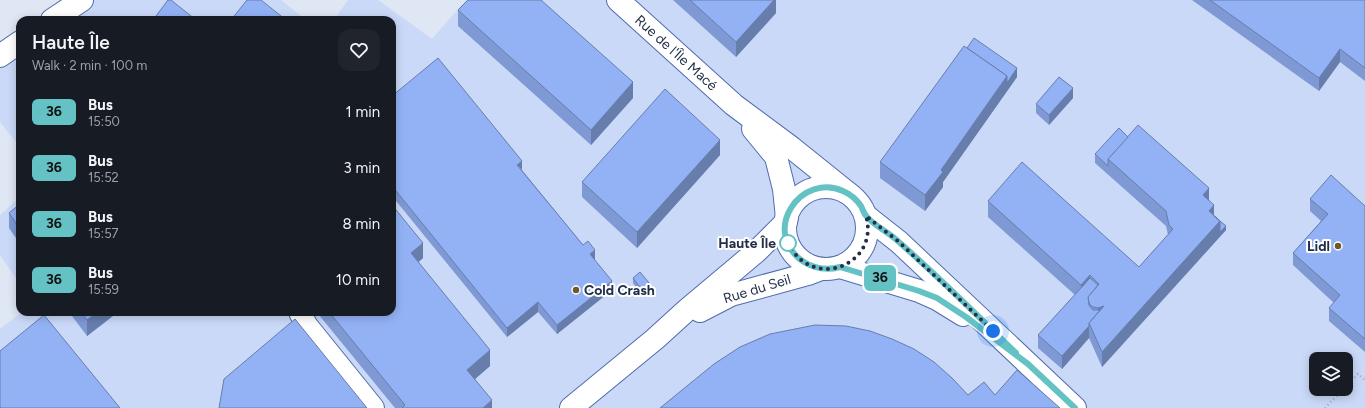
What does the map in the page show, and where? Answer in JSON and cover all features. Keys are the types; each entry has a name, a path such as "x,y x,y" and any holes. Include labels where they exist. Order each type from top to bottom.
{"street":[{"path":"58,16 82,0"},
{"name":"Rue de l'Île Macé","path":"618,0 734,105 792,148 848,194"},
{"path":"0,56 16,45"},
{"name":"Rue de l'Île Macé","path":"734,105 776,157 784,189 786,220"},
{"path":"831,268 855,257 863,246 867,235 867,224 866,216 860,204 848,194 832,188 822,187 800,196 790,209 786,220 786,236 788,243 793,252 806,264 831,268 912,289 937,298 966,317 1028,364"},
{"path":"866,216 899,242 1075,408"},
{"name":"Rue du Seil","path":"571,408 655,339 757,251 786,220"},
{"name":"Rue du Seil","path":"655,339 710,305 731,295 831,268"},
{"path":"302,316 306,325 373,408"}],"path":[{"path":"1353,379 1358,374 1365,380"},
{"path":"1325,408 1337,396"}],"shaded area":[{"path":"87,0 281,0 301,16 65,16"},
{"path":"348,0 378,0 432,39 466,0 1365,0 1365,408 0,408 0,329 17,316 396,316 396,16 337,16"},
{"path":"16,50 16,142 0,122 0,61"},
{"path":"16,201 16,278 0,255 0,215"}],"building":[{"path":"168,0 171,0 191,16 156,16"},
{"path":"247,0 261,0 281,16 234,16"},
{"path":"468,0 541,0 633,82 591,130 458,10"},
{"path":"690,0 774,0 736,42"},
{"path":"1210,0 1365,0 1365,68 1340,49 1319,78"},
{"path":"974,38 1017,68 1007,83 1007,76 967,48"},
{"path":"964,46 1007,76 941,170 943,172 925,195 880,162"},
{"path":"438,58 522,161 517,165 583,245 588,241 595,250 590,254 612,281 557,325 538,302 507,328 396,191 396,93"},
{"path":"1059,77 1073,88 1049,115 1036,104"},
{"path":"665,89 720,140 637,232 582,182"},
{"path":"1138,125 1209,188 1203,195 1214,205 1209,211 1220,221 1102,352 1089,323 1104,306 1098,308 1093,307 1090,305 1088,299 1099,284 1090,275 1081,285 988,201 1022,162 1139,267 1173,229 1169,225 1166,211 1108,159"},
{"path":"1119,128 1128,137 1108,159 1108,166 1095,154"},
{"name":"Lidl","path":"1331,175 1365,206 1365,339 1329,308 1340,295 1293,253 1328,214 1310,199"},
{"path":"16,207 16,223 9,213"},
{"path":"396,210 423,243 411,253 490,350 467,370 492,400 483,408 402,408 405,405 332,316 396,316"},
{"path":"1220,221 1226,226 1220,232"},
{"path":"640,272 650,284 642,290 633,278"},
{"path":"1090,278 1098,285 1088,297 1089,305 1093,310 1100,310 1089,323 1089,326 1062,356 1038,335"},
{"path":"43,316 45,316 120,408 0,408 0,351"},
{"path":"84,316 92,316 87,320"},
{"path":"295,319 367,408 219,408 224,379"},
{"path":"815,325 846,326 870,331 914,349 934,362 968,395 984,382 995,395 1017,370 1060,408 660,408 714,364 740,347 770,334"}],"bus line":[{"name":"36","path":"1016,353 899,242 866,216 860,204 844,191 840,189 822,187 814,189 800,196 790,209 785,227 786,236 788,243 796,256 803,262 821,269 840,267 937,298 966,317 1028,364 1075,408"}],"place":[{"name":"Haute Île","path":"788,243"},
{"name":"Lidl","path":"1338,246"},
{"name":"Cold Crash","path":"576,290"}],"route":[{"path":"788,243 796,256 809,265 825,269 840,267 855,257 865,243 867,235 866,216 899,242 993,331"}]}
